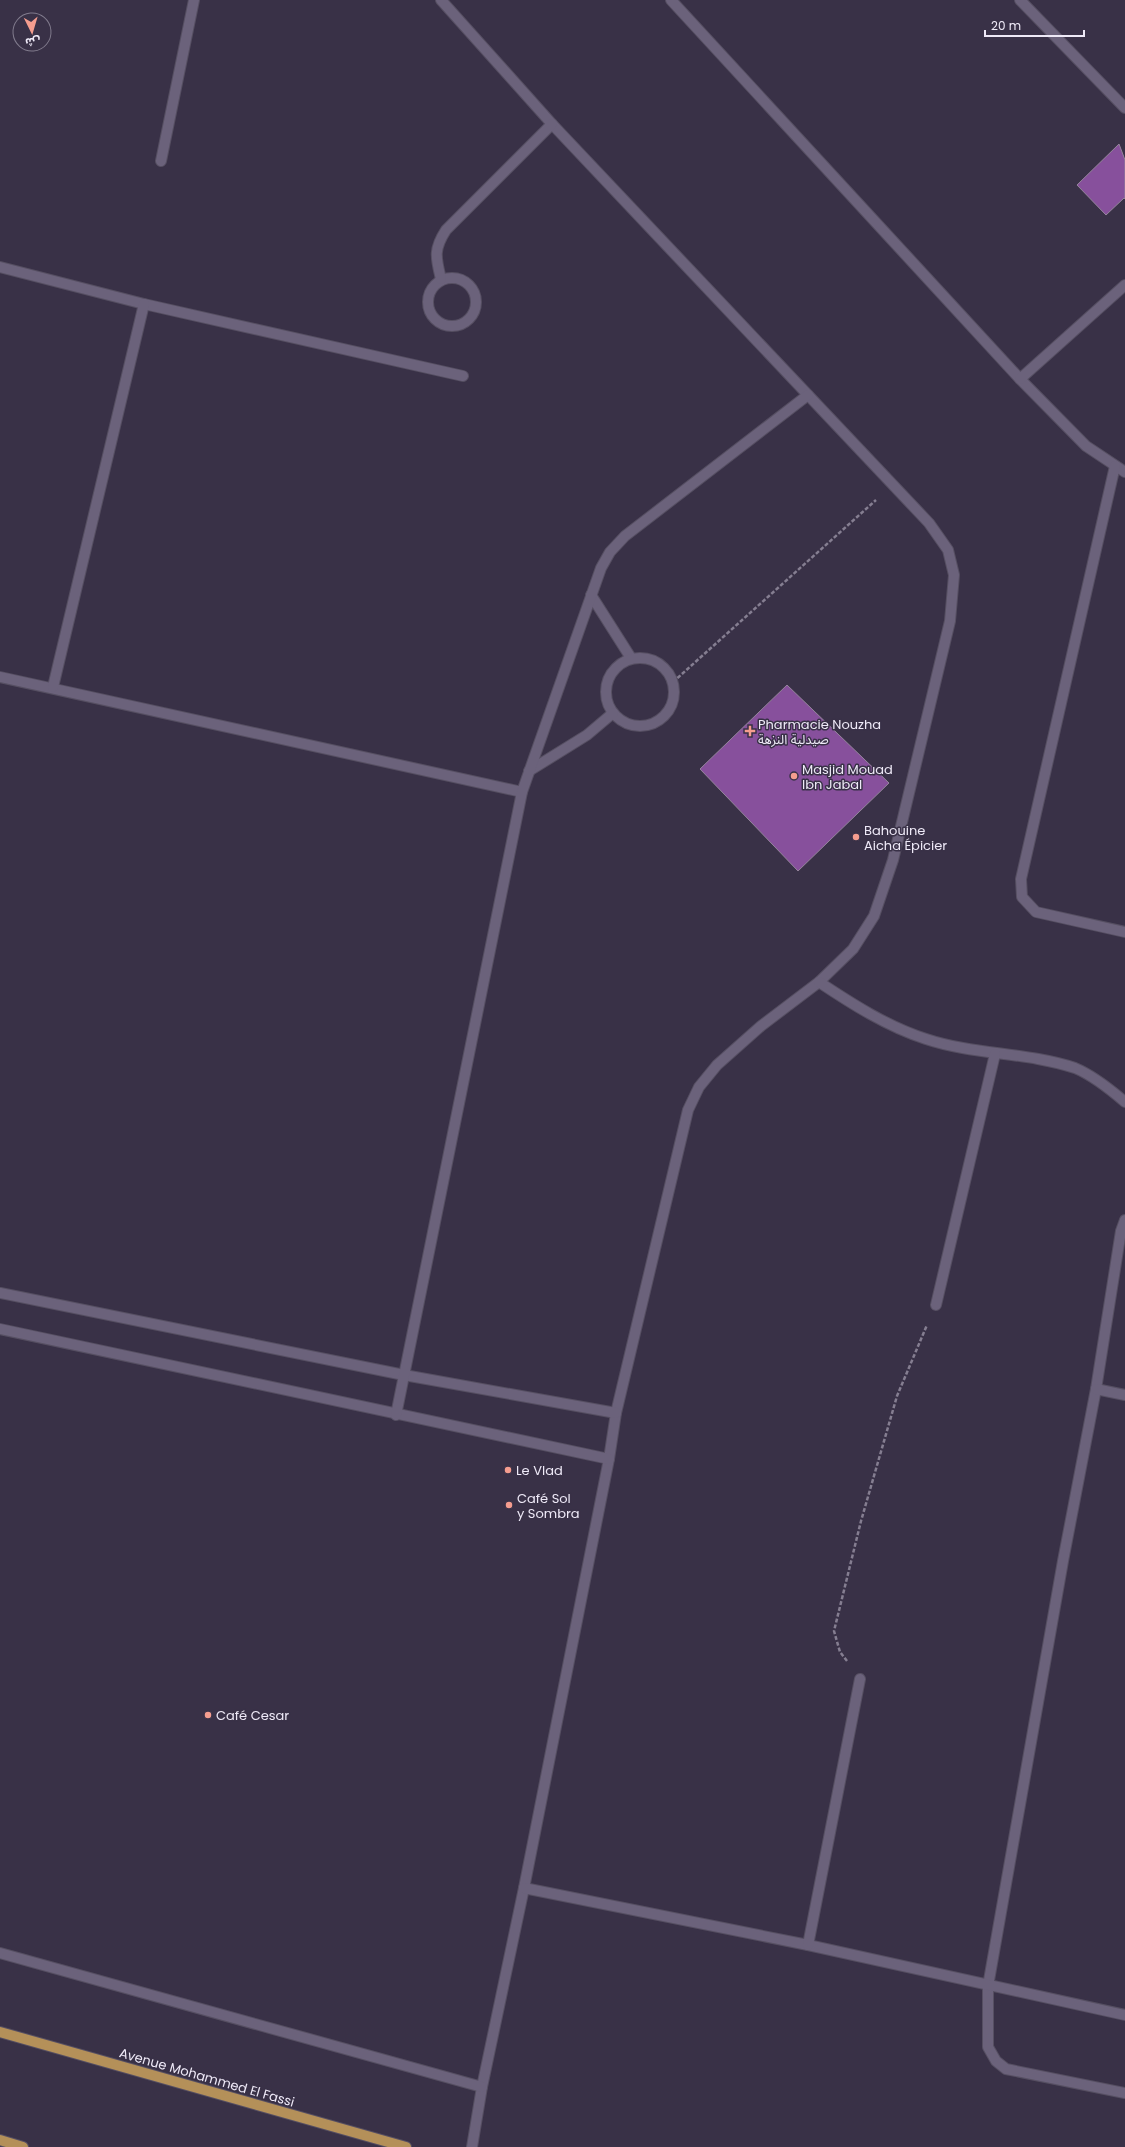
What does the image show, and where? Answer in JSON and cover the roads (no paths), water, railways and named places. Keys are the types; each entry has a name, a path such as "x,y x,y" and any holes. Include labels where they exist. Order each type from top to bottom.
{"main road":[{"name":"Avenue Mohammed El Fassi","path":"0,2032 406,2147"},
{"path":"0,2140 23,2147"}],"street":[{"path":"161,161 194,0"},
{"path":"441,0 552,124 929,523 948,550 954,575 950,620 893,860 874,916 853,949 819,982 761,1026 718,1065 696,1093 688,1110 616,1413 609,1460 524,1888 482,2087 472,2147"},
{"path":"671,0 1020,379 1086,446 1125,472"},
{"path":"1020,0 1125,108"},
{"path":"441,280 436,256 438,243 446,230 552,124"},
{"path":"0,267 144,304 463,376"},
{"path":"456,278 470,285 476,299 473,314 462,324 447,326 433,319 427,305 430,290 441,280 456,278"},
{"path":"1020,379 1125,285"},
{"path":"53,687 144,304"},
{"path":"396,1415 522,792 601,568 610,552 625,536 808,395"},
{"path":"1115,466 1021,879 1022,897 1036,912 1125,932"},
{"path":"591,595 612,626 630,658"},
{"path":"630,658 644,658 657,662 667,670 673,682 674,695 670,708 662,718 650,724 636,726 623,722 613,713 607,701 606,688 610,675 619,665 630,658"},
{"path":"0,677 53,687 522,792"},
{"path":"529,771 587,735 613,713"},
{"path":"819,982 856,1006 925,1039 963,1050 1046,1060 1076,1069 1111,1090 1125,1102"},
{"path":"936,1305 995,1054"},
{"path":"1125,1220 1109,1303 1096,1389 1063,1561 988,1986 988,2047 996,2061 1006,2069 1125,2093"},
{"path":"0,1293 404,1375 616,1413"},
{"path":"0,1329 609,1460"},
{"path":"1096,1389 1125,1395"},
{"path":"808,1945 860,1679"},
{"path":"524,1888 808,1945 988,1986 1125,2015"},
{"path":"0,1953 482,2087"}],"place":[{"name":"Pharmacie Nouzha صيدلية النزهة","path":"750,731"},
{"name":"Masjid Mouad Ibn Jabal","path":"794,776"},
{"name":"Bahouine Aicha Épicier","path":"856,837"},
{"name":"Le Vlad","path":"508,1470"},
{"name":"Café Sol y Sombra","path":"509,1505"},
{"name":"Café Cesar","path":"208,1715"}]}
